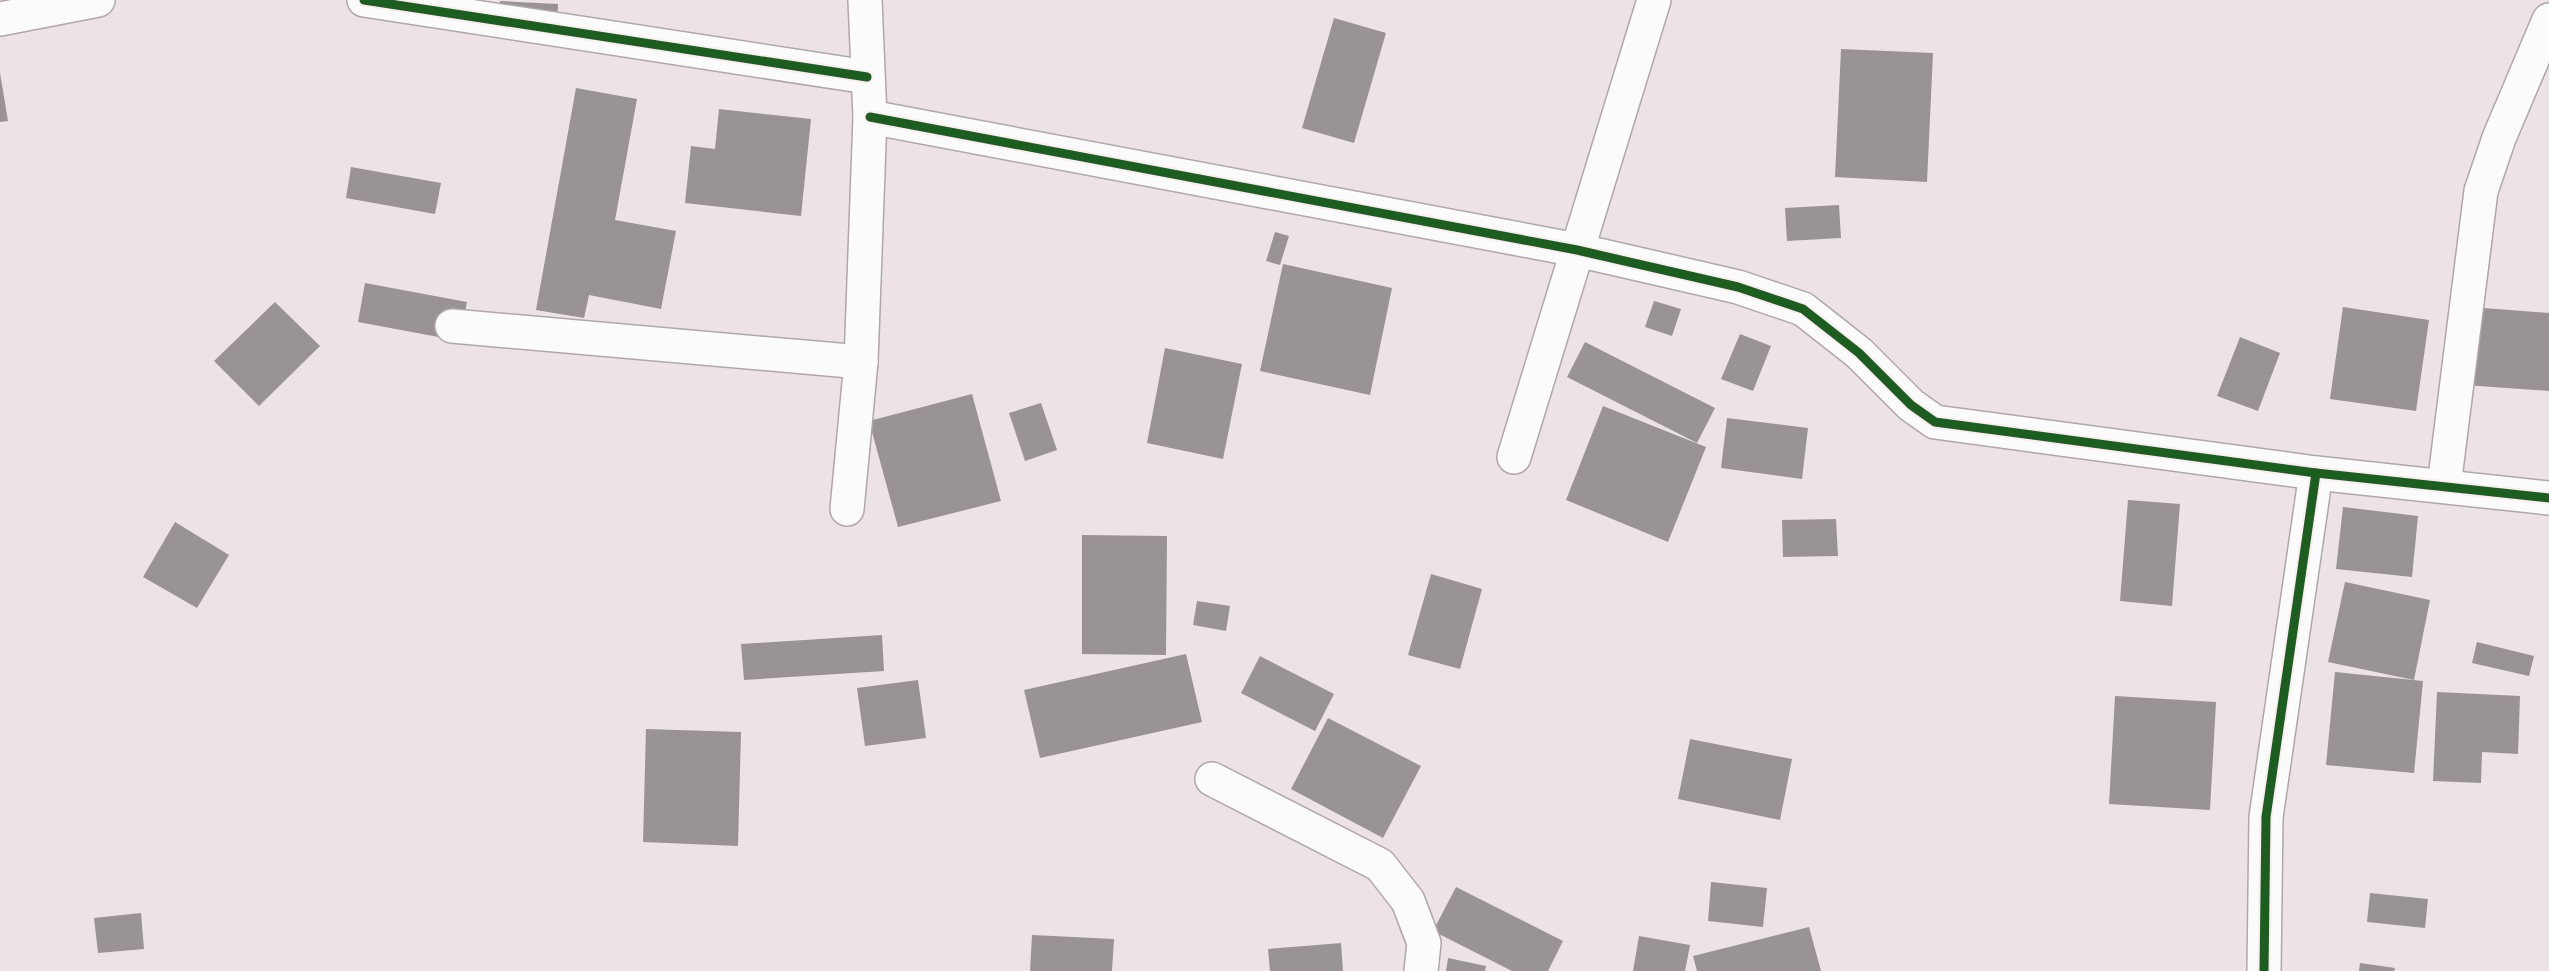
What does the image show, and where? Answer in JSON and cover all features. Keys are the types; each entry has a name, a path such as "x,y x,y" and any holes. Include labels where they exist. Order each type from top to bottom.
{"street":[{"path":"0,19 98,0"},
{"path":"364,0 867,77"},
{"path":"847,509 861,362 870,117 865,0"},
{"path":"1514,457 1654,0"},
{"path":"2444,486 2481,191 2499,138 2549,20"},
{"path":"870,117 1576,250 1738,288 1803,309 1860,353 1911,405 1935,422 2316,473 2549,498"},
{"path":"452,326 861,362"},
{"path":"2264,971 2266,817 2316,473"},
{"path":"1212,779 1380,865 1408,900 1424,943 1421,971"}],"building":[{"path":"500,1 558,4 557,31 499,29"},
{"path":"1334,18 1386,33 1354,143 1302,128"},
{"path":"1841,49 1933,53 1927,182 1835,177"},
{"path":"0,73 8,121 0,122"},
{"path":"576,88 637,99 615,220 676,231 661,309 589,295 584,318 536,310"},
{"path":"719,109 811,119 801,216 685,203 691,146 715,149"},
{"path":"351,167 441,183 435,214 346,198"},
{"path":"1839,205 1841,238 1787,241 1785,208"},
{"path":"1275,232 1289,236 1280,265 1266,261"},
{"path":"1283,264 1392,288 1370,395 1260,371"},
{"path":"365,283 467,302 460,341 358,322"},
{"path":"1654,301 1681,309 1672,336 1645,327"},
{"path":"275,302 320,346 259,406 214,361"},
{"path":"2343,307 2429,320 2416,411 2330,399"},
{"path":"2471,307 2549,313 2549,391 2465,385"},
{"path":"1740,334 1771,346 1753,391 1721,379"},
{"path":"2240,337 2280,353 2258,411 2217,396"},
{"path":"1585,342 1715,408 1697,443 1567,377"},
{"path":"1165,348 1242,364 1223,459 1147,443"},
{"path":"972,394 1001,501 898,527 869,421"},
{"path":"1041,403 1057,450 1025,461 1009,413"},
{"path":"1603,406 1706,447 1668,542 1566,500"},
{"path":"1727,418 1808,428 1802,479 1721,468"},
{"path":"2128,500 2180,504 2172,606 2120,601"},
{"path":"2343,507 2418,516 2412,577 2336,569"},
{"path":"1836,519 1838,556 1783,557 1782,520"},
{"path":"175,522 229,555 197,608 143,577"},
{"path":"1082,535 1167,536 1166,655 1082,654"},
{"path":"1431,574 1482,589 1460,669 1408,655"},
{"path":"2345,582 2430,600 2414,680 2328,662"},
{"path":"1197,601 1230,606 1226,631 1193,625"},
{"path":"882,635 884,671 744,680 741,644"},
{"path":"2477,642 2534,656 2529,676 2472,663"},
{"path":"1186,654 1202,722 1040,758 1024,690"},
{"path":"1260,656 1334,694 1315,731 1241,693"},
{"path":"2335,672 2423,681 2414,773 2326,765"},
{"path":"918,680 926,738 865,746 857,688"},
{"path":"2437,692 2520,696 2518,754 2482,752 2481,783 2433,781"},
{"path":"2115,696 2216,702 2210,810 2109,804"},
{"path":"1328,718 1421,766 1383,838 1291,789"},
{"path":"646,729 741,732 738,846 643,842"},
{"path":"1690,739 1792,759 1780,820 1678,799"},
{"path":"1711,882 1767,888 1763,927 1708,921"},
{"path":"1456,887 1563,941 1548,971 1512,971 1433,931"},
{"path":"2370,893 2428,899 2425,928 2367,922"},
{"path":"141,913 144,949 98,953 94,918"},
{"path":"1809,927 1821,971 1697,971 1693,956"},
{"path":"1032,935 1114,939 1112,971 1030,971"},
{"path":"1639,936 1690,945 1685,971 1633,971"},
{"path":"1341,943 1343,971 1270,971 1268,949"},
{"path":"1448,958 1486,966 1485,971 1446,971"},
{"path":"2360,963 2395,968 2394,971 2359,971"}],"cycle path":[{"path":"364,0 867,77"},
{"path":"870,117 1577,250 1738,287 1803,309 1859,353 1911,405 1935,422 2316,473 2549,498"},
{"path":"2264,971 2266,817 2316,473"}]}
